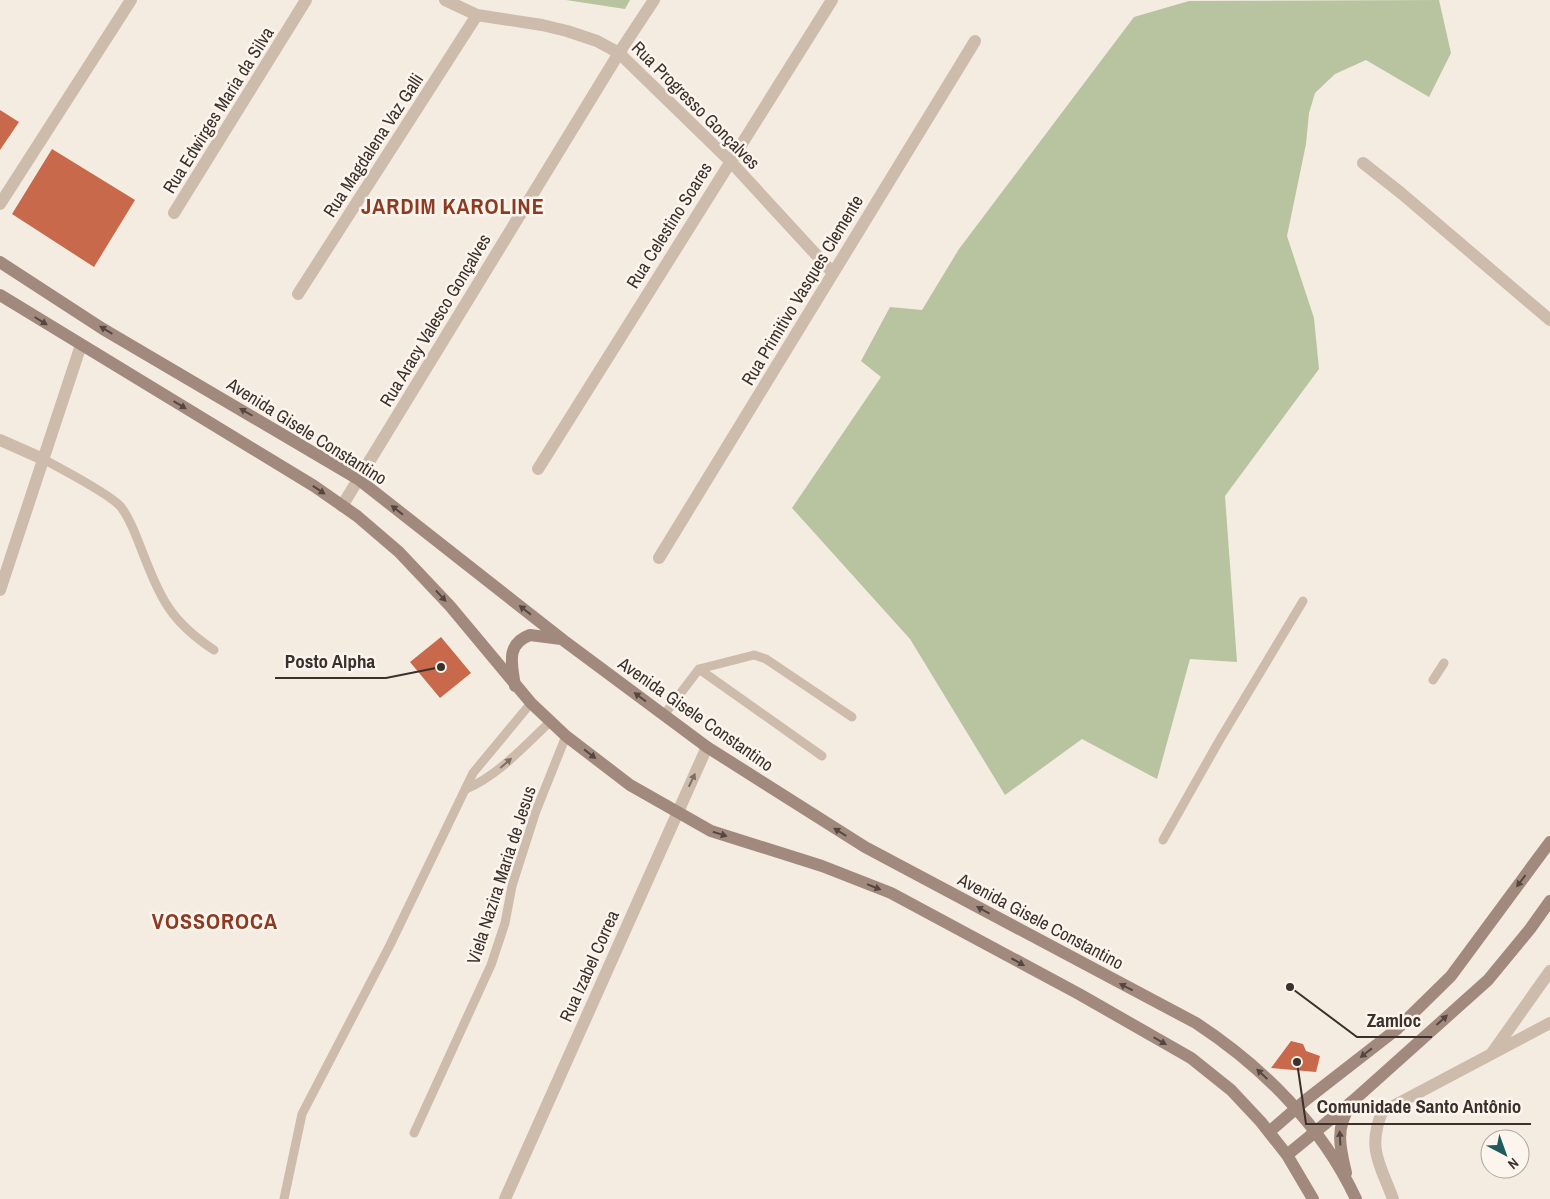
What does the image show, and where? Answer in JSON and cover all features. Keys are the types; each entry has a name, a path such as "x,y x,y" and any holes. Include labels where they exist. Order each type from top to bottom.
{"main road":[{"name":"Avenida Gisele Constantino","path":"0,262 102,329 358,479 563,640 707,747 865,847 1196,1023 1223,1041 1252,1065 1297,1108 1347,1180 1356,1199"},
{"path":"0,295 314,486 342,506 400,552 450,606 531,703 566,736 630,785 676,813 711,831 822,866 882,890 952,925 1191,1058 1231,1090 1269,1132 1313,1199"},
{"path":"516,686 511,656 513,647 524,637 536,634 563,640"},
{"path":"1269,1132 1397,1029 1451,976 1550,842"},
{"path":"1286,1156 1354,1100 1488,980 1530,929 1550,901"},
{"path":"1347,1180 1341,1149 1340,1129 1344,1115 1354,1100"}],"street":[{"path":"0,204 131,0"},
{"name":"Rua Edwirges Maria da Silva","path":"174,213 306,0"},
{"name":"Rua Progresso Gonçalves","path":"445,0 477,15 542,25 567,31 597,41 619,53 730,161 833,273"},
{"name":"Rua Aracy Valesco Gonçalves","path":"342,506 619,53 654,0"},
{"name":"Rua Celestino Soares","path":"538,469 832,0"},
{"name":"Rua Magdalena Vaz Galli","path":"298,294 477,15"},
{"name":"Rua Primitivo Vasques Clemente","path":"659,558 975,41"},
{"path":"1363,163 1550,320"},
{"path":"0,590 81,345"},
{"path":"0,440 43,458"},
{"name":"Rua Izabel Correa","path":"505,1199 707,747"},
{"path":"1491,1055 1550,972"},
{"path":"1393,1199 1374,1147 1375,1130 1382,1112 1550,1023"}],"lane":[{"path":"43,458 119,505 129,519 155,584 174,618 189,634 214,650"},
{"path":"1163,840 1219,741 1303,601"},
{"path":"664,715 699,669 754,656 766,659 852,717"},
{"path":"1433,680 1444,663"},
{"path":"699,669 822,756"},
{"path":"284,1199 302,1114 390,945 473,773 531,703"},
{"path":"466,789 482,782 505,764 551,721"},
{"name":"Viela Nazira Maria de Jesus","path":"414,1133 491,965 505,923 512,886 536,811 566,736"}],"green space":[{"path":"566,0 630,0 625,9"},
{"path":"1439,0 1451,53 1429,97 1366,60 1335,74 1315,93 1309,113 1306,144 1287,236 1314,318 1319,369 1225,496 1237,662 1190,659 1157,779 1082,739 1005,795 910,639 792,508 881,377 861,361 890,307 922,310 959,249 1134,17 1189,1"}],"building":[{"path":"0,110 19,122 0,150"},
{"path":"52,149 135,200 94,267 12,214"},
{"path":"441,637 471,673 440,698 410,662"},
{"path":"1291,1041 1303,1044 1306,1051 1320,1056 1316,1072 1271,1068"}],"place":[{"name":"Posto Alpha","path":"441,667"},
{"name":"Zamloc","path":"1290,987"},
{"name":"Comunidade Santo Antônio","path":"1297,1062"}],"district":[{"name":"JARDIM KAROLINE","path":"453,206"},
{"name":"VOSSOROCA","path":"215,921"}]}
